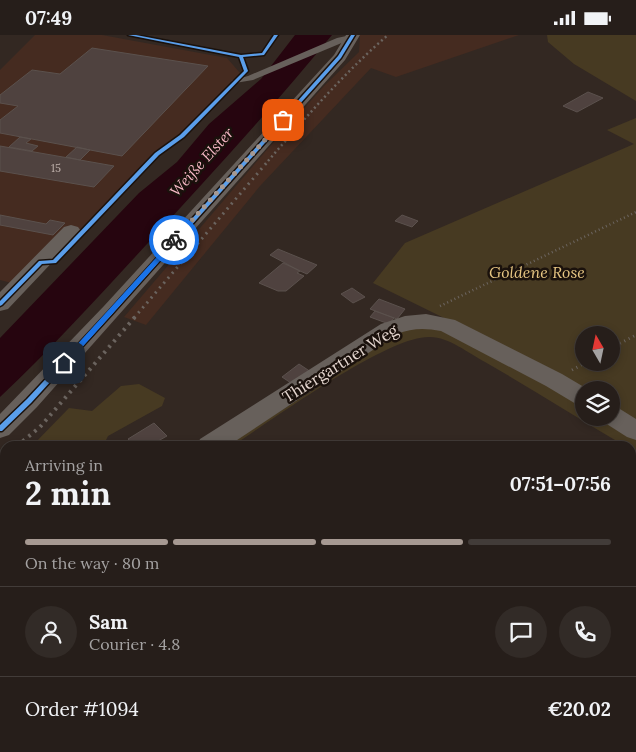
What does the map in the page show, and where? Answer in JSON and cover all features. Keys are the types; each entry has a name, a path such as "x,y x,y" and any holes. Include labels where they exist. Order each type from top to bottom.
{"street":[{"path":"0,429 112,311 340,57 348,38"},
{"path":"0,304 71,231"},
{"name":"Thiergartner Weg","path":"218,441 389,329 405,323 426,321 447,325 575,393"},
{"path":"620,421 636,431"}],"lane":[{"path":"235,81 250,78 348,38"}],"path":[{"path":"426,321 432,311 636,212"},
{"path":"620,343 636,335"}],"shaded area":[{"path":"35,35 102,35 227,58 240,73 27,287 0,280 0,70"},
{"path":"360,35 519,35 396,77 371,68 260,186 146,325 124,317 265,152 324,86 359,52"}],"green space":[{"path":"547,35 636,35 636,101 574,64 548,42"},
{"name":"Goldene Rose","path":"636,118 636,424 620,414 620,381 575,381 575,384 373,283 405,243 634,144 607,130"},
{"path":"436,327 575,399 575,416 458,346 430,337 411,340 359,364 240,441 233,441 334,377 328,373 400,329"},
{"path":"139,384 165,398 162,406 108,436 106,441 37,441 69,408 92,411 121,386"},
{"path":"592,426 619,426 636,436 636,441 617,441"}],"water":[{"name":"Weiße Elster","path":"295,35 332,35 194,193 75,322 0,397 0,338 139,193 177,162 209,124 261,79"}],"building":[{"path":"92,48 208,66 122,156 0,133 0,120 18,106 0,103 0,95 32,70 60,74"},
{"path":"588,92 603,98 577,112 563,106"},
{"path":"20,137 31,139 26,143 38,146 32,151 9,147"},
{"path":"0,146 114,166 94,187 0,171"},
{"path":"77,147 90,150 80,160 66,157"},
{"path":"0,215 46,224 50,220 65,223 53,235 0,225"},
{"path":"402,215 418,221 412,227 395,221"},
{"path":"278,249 317,265 307,274 270,255"},
{"path":"283,263 300,271 297,273 304,276 286,291 278,291 259,283"},
{"path":"352,288 365,297 353,303 341,294"},
{"path":"379,299 405,309 397,319 370,309"},
{"path":"375,311 394,318 389,324 370,317"},
{"path":"299,364 311,372 294,385 282,377"},
{"path":"154,423 167,436 158,441 130,441 128,439"}],"railway":[{"path":"268,161 341,80 388,35"},
{"path":"134,318 269,160"},
{"path":"23,441 40,427 135,317"}],"cycle path":[{"path":"130,35 241,56 263,54 276,35"},
{"path":"0,429 29,401 112,311 340,57 353,35"},
{"path":"0,304 41,262 54,262 157,154 182,136 246,71 241,56"}],"way so far":[{"path":"174,240 283,120"}],"route":[{"path":"64,363 174,240"}]}
